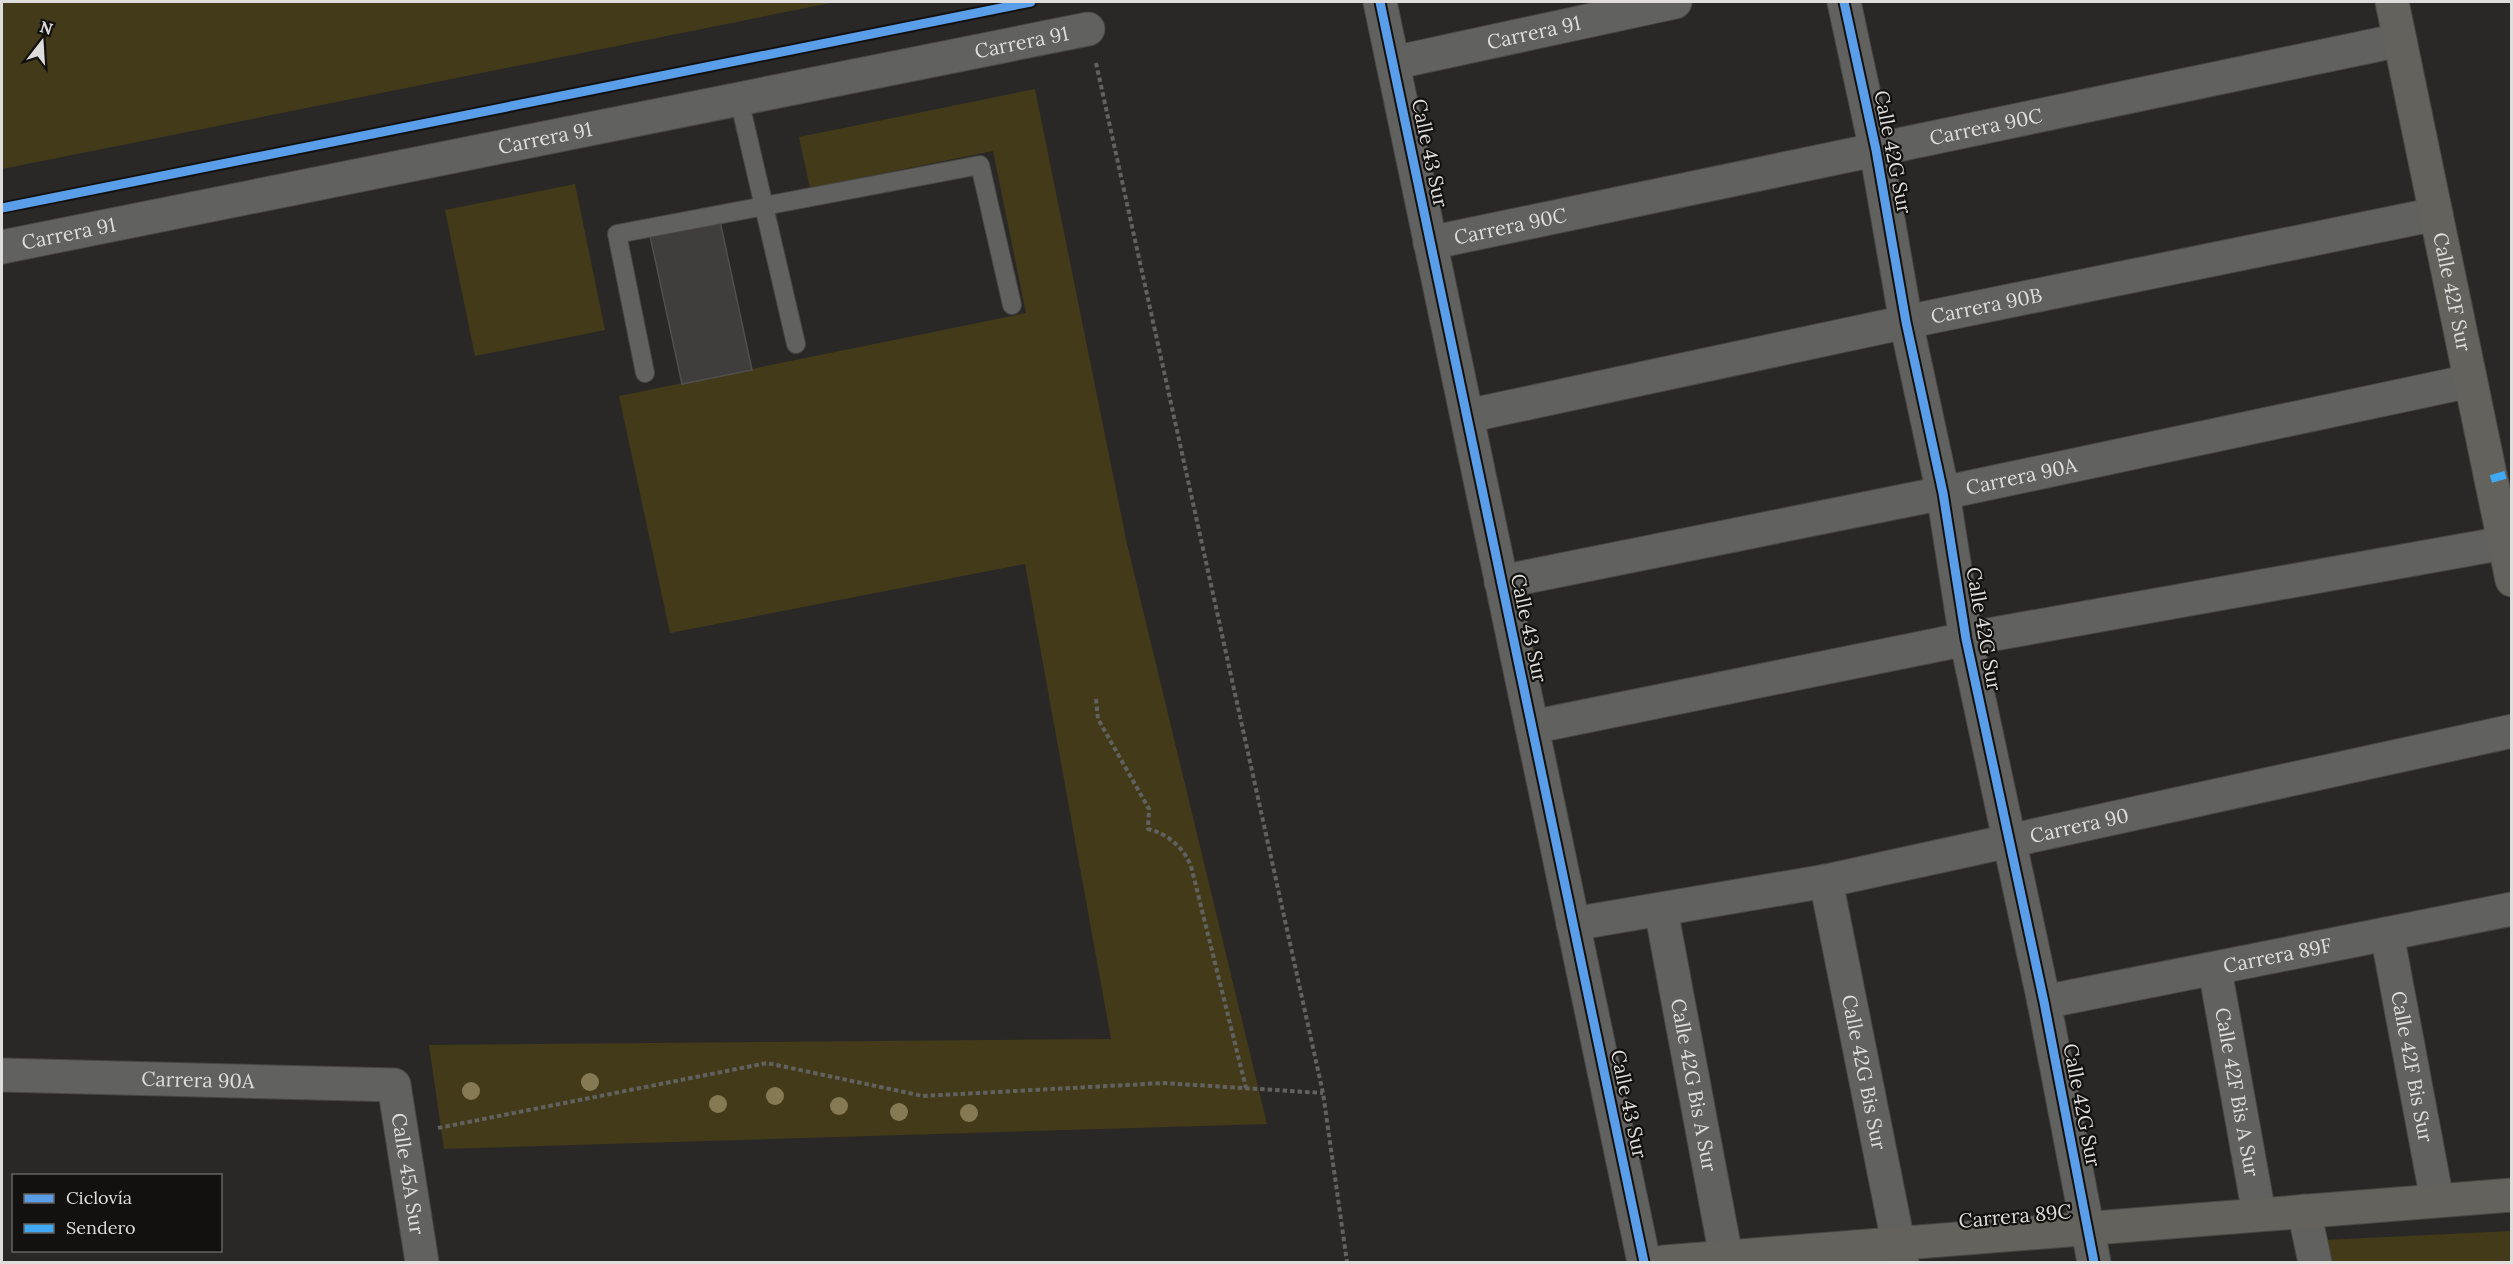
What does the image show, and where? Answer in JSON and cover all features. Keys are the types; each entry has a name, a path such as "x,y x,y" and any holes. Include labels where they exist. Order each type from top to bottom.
{"street":[{"name":"Calle 43 Sur","path":"1380,2 1644,1263"},
{"name":"Carrera 91","path":"1393,63 1675,2"},
{"name":"Calle 42G Sur","path":"1844,2 1876,150 1906,322 1943,493 1966,639 2044,1002 2094,1263"},
{"name":"Calle 42F Sur","path":"2392,2 2470,381 2501,476 2504,543 2511,580"},
{"name":"Carrera 91","path":"2,247 1088,29"},
{"name":"Carrera 90C","path":"1430,243 2400,40"},
{"name":"Carrera 90B","path":"1467,416 1906,322 2436,214"},
{"name":"Carrera 90A","path":"1501,582 1943,493 2470,381"},
{"path":"1532,727 1966,639 2504,543"},
{"name":"Carrera 90","path":"1573,924 1826,881 2511,731"},
{"name":"Calle 42G Bis Sur","path":"1826,881 1900,1253"},
{"name":"Carrera 89F","path":"2044,1002 2215,970 2511,909"},
{"name":"Calle 42G Bis A Sur","path":"1661,910 1726,1260"},
{"name":"Calle 42F Bis Sur","path":"2387,934 2437,1200"},
{"name":"Calle 42F Bis A Sur","path":"2215,970 2259,1214"},
{"name":"Carrera 90A","path":"2,1075 394,1085"},
{"name":"Calle 45A Sur","path":"394,1085 422,1263"},
{"name":"Carrera 89C","path":"1664,1263 1900,1253 2087,1228 2511,1195"},
{"path":"2304,1211 2315,1263"}],"lane":[{"path":"739,99 796,344"},
{"path":"645,373 616,234 980,165 1012,305"}],"path":[{"path":"1088,29 1323,1093 1347,1263"},
{"path":"1096,699 1098,719 1149,809 1148,830 1164,835 1178,845 1191,866 1246,1088"},
{"path":"402,1135 767,1063 923,1096 1163,1083 1323,1093"}],"shaded area":[{"path":"2,2 836,2 2,169"},
{"path":"1035,89 1127,544 1267,1124 444,1149 429,1045 1111,1039 1025,564 670,633 619,396 1026,313 993,151 810,188 799,137"},
{"path":"575,184 605,330 475,356 445,210"},
{"path":"2511,1231 2511,1262 2329,1262 2324,1240"}],"building":[{"path":"720,221 752,370 682,384 650,236"}],"marked path":[{"path":"2491,479 2512,473"}],"cycle path":[{"path":"2,208 1031,2"},
{"path":"1380,2 1644,1262"},
{"path":"1844,2 1876,150 1906,322 1943,493 1966,639 2044,1002 2094,1262"}]}
